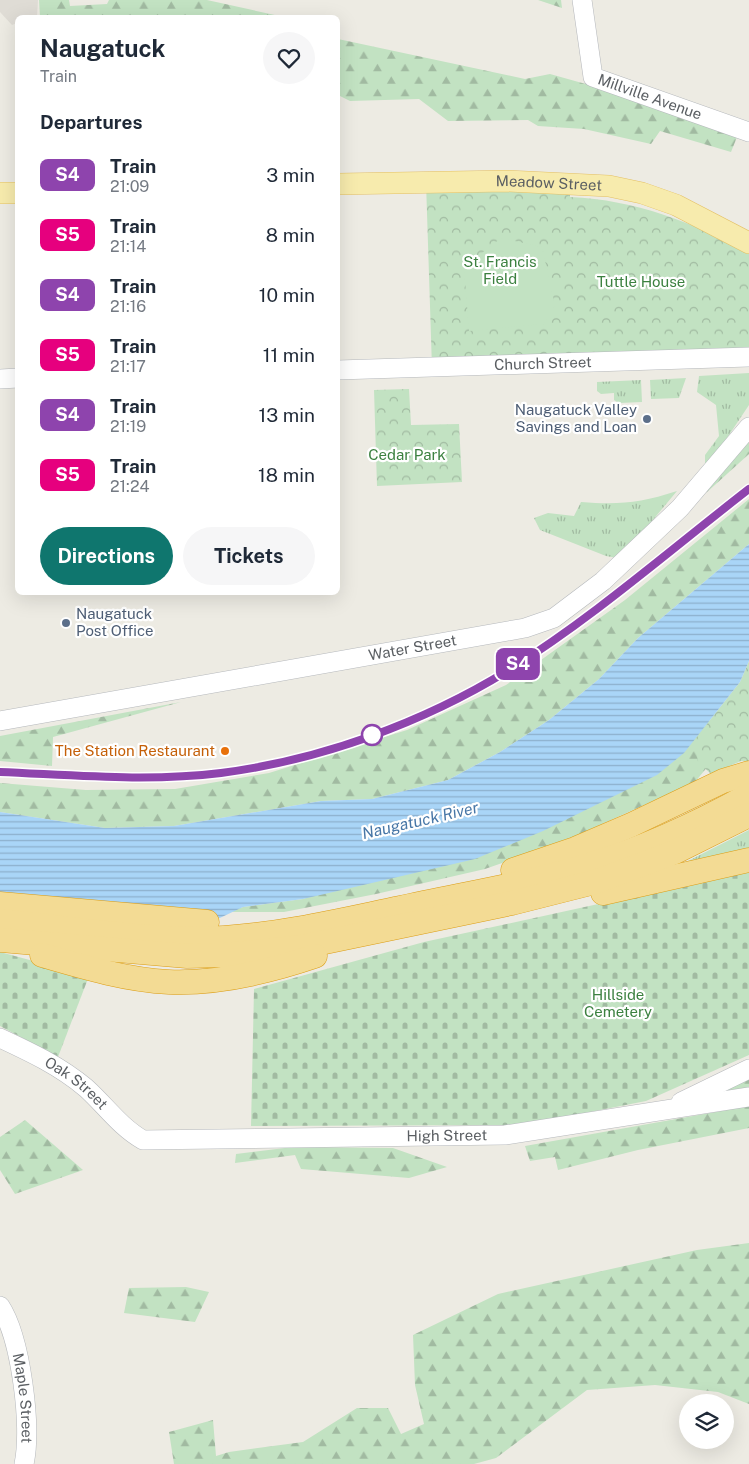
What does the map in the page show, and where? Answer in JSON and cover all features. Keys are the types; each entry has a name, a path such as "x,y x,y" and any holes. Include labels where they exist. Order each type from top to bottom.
{"highway":[{"path":"424,903 575,849 631,825 728,778 749,773"},
{"path":"0,941 144,954 342,920 542,878 590,865 669,836 747,803"},
{"path":"0,921 151,936 224,939 301,946 554,894 675,852 747,803"},
{"path":"470,912 515,908 576,899 749,860"},
{"path":"0,904 224,939"},
{"path":"0,941 122,976 168,982 188,982 258,973 314,957 406,925"}],"main road":[{"name":"Meadow Street","path":"340,184 506,181 609,186 642,193 676,205 749,242"},
{"path":"0,193 15,193"}],"street":[{"name":"Millville Avenue","path":"582,0 593,77 749,132"},
{"name":"Church Street","path":"340,370 749,357"},
{"path":"0,379 15,378"},
{"name":"Water Street","path":"0,721 525,628 554,618 603,581 680,508 749,426"},
{"name":"Oak Street","path":"0,1038 47,1061 71,1076 122,1125 143,1140"},
{"path":"663,1111 749,1069"},
{"name":"High Street","path":"143,1140 505,1135 749,1097"},
{"name":"Maple Street","path":"0,1306 9,1323 19,1359 26,1430 24,1464"}],"shaded area":[{"path":"0,0 38,0 37,15 15,15 15,24 12,25 0,12"}],"green space":[{"path":"39,0 69,0 70,6 107,4 109,0 207,0 275,15 40,15"},
{"path":"538,0 561,0 562,8"},
{"path":"340,39 525,79 550,74 600,88 737,137 731,152 660,131 651,144 584,129 538,126 528,120 448,121 419,99 350,101 340,96"},
{"path":"426,182 570,182 570,197 618,203 662,214 749,251 749,351 432,368"},
{"name":"St. Francis Field","path":"501,238 542,247 555,305 544,324 469,331 464,267"},
{"path":"749,373 749,405 705,471 705,455 719,436 716,405 697,392 699,376"},
{"path":"686,378 679,398 651,399 650,380"},
{"path":"641,380 642,402 619,403 614,400 614,393 601,394 597,391 597,382"},
{"name":"Cedar Park","path":"409,389 411,425 459,424 462,482 377,486 374,390"},
{"path":"749,436 749,454 706,493"},
{"path":"677,491 632,545 617,558 606,556 540,530 534,518 548,513 574,516 581,502 629,502"},
{"path":"749,499 749,544 638,638 599,679 549,720 500,752 448,780 372,799 321,801 174,826 105,828 0,812 0,783 86,790 175,789 269,773 407,730 506,685 625,600"},
{"path":"749,661 749,761 741,761 711,774 698,762 695,739 740,682"},
{"path":"733,697 718,754 695,782 560,843 485,869 376,894 284,912 229,912 243,907 303,899 673,759"},
{"path":"181,702 53,737 52,766 0,761 0,736"},
{"path":"749,830 749,855 682,864"},
{"name":"Hillside Cemetery","path":"749,871 749,1055 646,1101 524,1125 251,1126 254,989 424,942"},
{"path":"0,952 89,976 58,1057 0,1026"},
{"path":"749,1075 749,1091 709,1097"},
{"path":"749,1106 749,1128 638,1150 558,1170 555,1157 530,1161 525,1146"},
{"path":"25,1120 83,1170 15,1194 0,1170 0,1137"},
{"path":"293,1147 393,1148 447,1167 409,1178 301,1169 295,1155 235,1163 236,1154"},
{"path":"749,1243 749,1404 734,1398 734,1394 655,1385 587,1390 496,1458 474,1464 174,1464 169,1432 213,1420 216,1456 229,1452 303,1442 357,1408 388,1408 401,1434 424,1424 415,1385 413,1335 498,1294 697,1250"},
{"path":"186,1287 209,1292 195,1322 124,1313 129,1288"}],"water":[{"name":"Naugatuck River","path":"749,544 749,661 740,682 684,753 657,775 543,831 475,859 303,899 243,907 205,925 0,910 0,812 105,828 174,826 321,801 372,799 448,780 500,752 549,720 599,679 638,638"}],"railway":[{"path":"0,772 110,777 193,776 259,767 297,759 371,736 442,707 541,650 632,583 749,489"}],"train":[{"name":"S4","path":"0,772 134,778 221,773 286,760 381,732 432,711 509,670 572,628 749,489"}],"place":[{"name":"Naugatuck Valley Savings and Loan","path":"647,419"},
{"name":"Naugatuck Post Office","path":"66,623"},
{"name":"The Station Restaurant","path":"225,751"}],"park label":[{"name":"Tuttle House","path":"641,282"}]}
